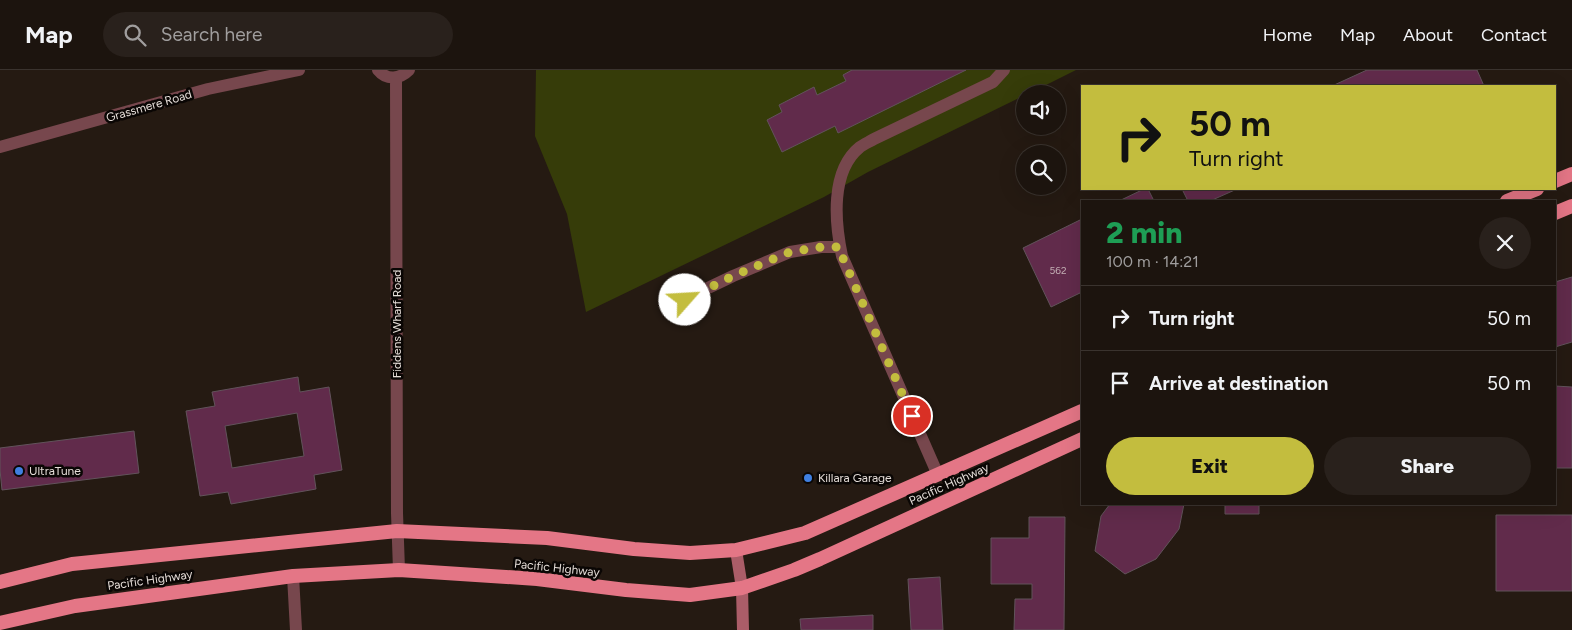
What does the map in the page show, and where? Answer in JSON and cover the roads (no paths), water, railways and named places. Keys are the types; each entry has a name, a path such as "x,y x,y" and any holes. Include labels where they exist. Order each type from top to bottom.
{"highway":[{"path":"1556,181 1572,174"},
{"path":"1510,200 1534,190"},
{"path":"1556,213 1572,206"},
{"name":"Pacific Highway","path":"0,582 72,564 397,531 548,538 634,549 690,553 736,550 805,533 1081,411"},
{"name":"Pacific Highway","path":"0,624 75,606 293,576 399,570 537,579 626,590 690,595 742,588 820,559 1081,439"}],"main road":[{"path":"736,550 742,588 743,630"}],"street":[{"name":"Grassmere Road","path":"0,147 208,89 299,70"},
{"path":"378,70 388,78 403,76 409,70"},
{"path":"938,475 842,256 837,228 839,179 845,166 860,147 993,82 1004,70"},
{"name":"Fiddens Wharf Road","path":"396,78 397,531 399,570"},
{"path":"685,300 733,276 790,252 822,247 840,247"},
{"path":"293,576 296,630"}],"place":[{"name":"UltraTune","path":"19,471"},
{"name":"Killara Garage","path":"808,478"}]}
